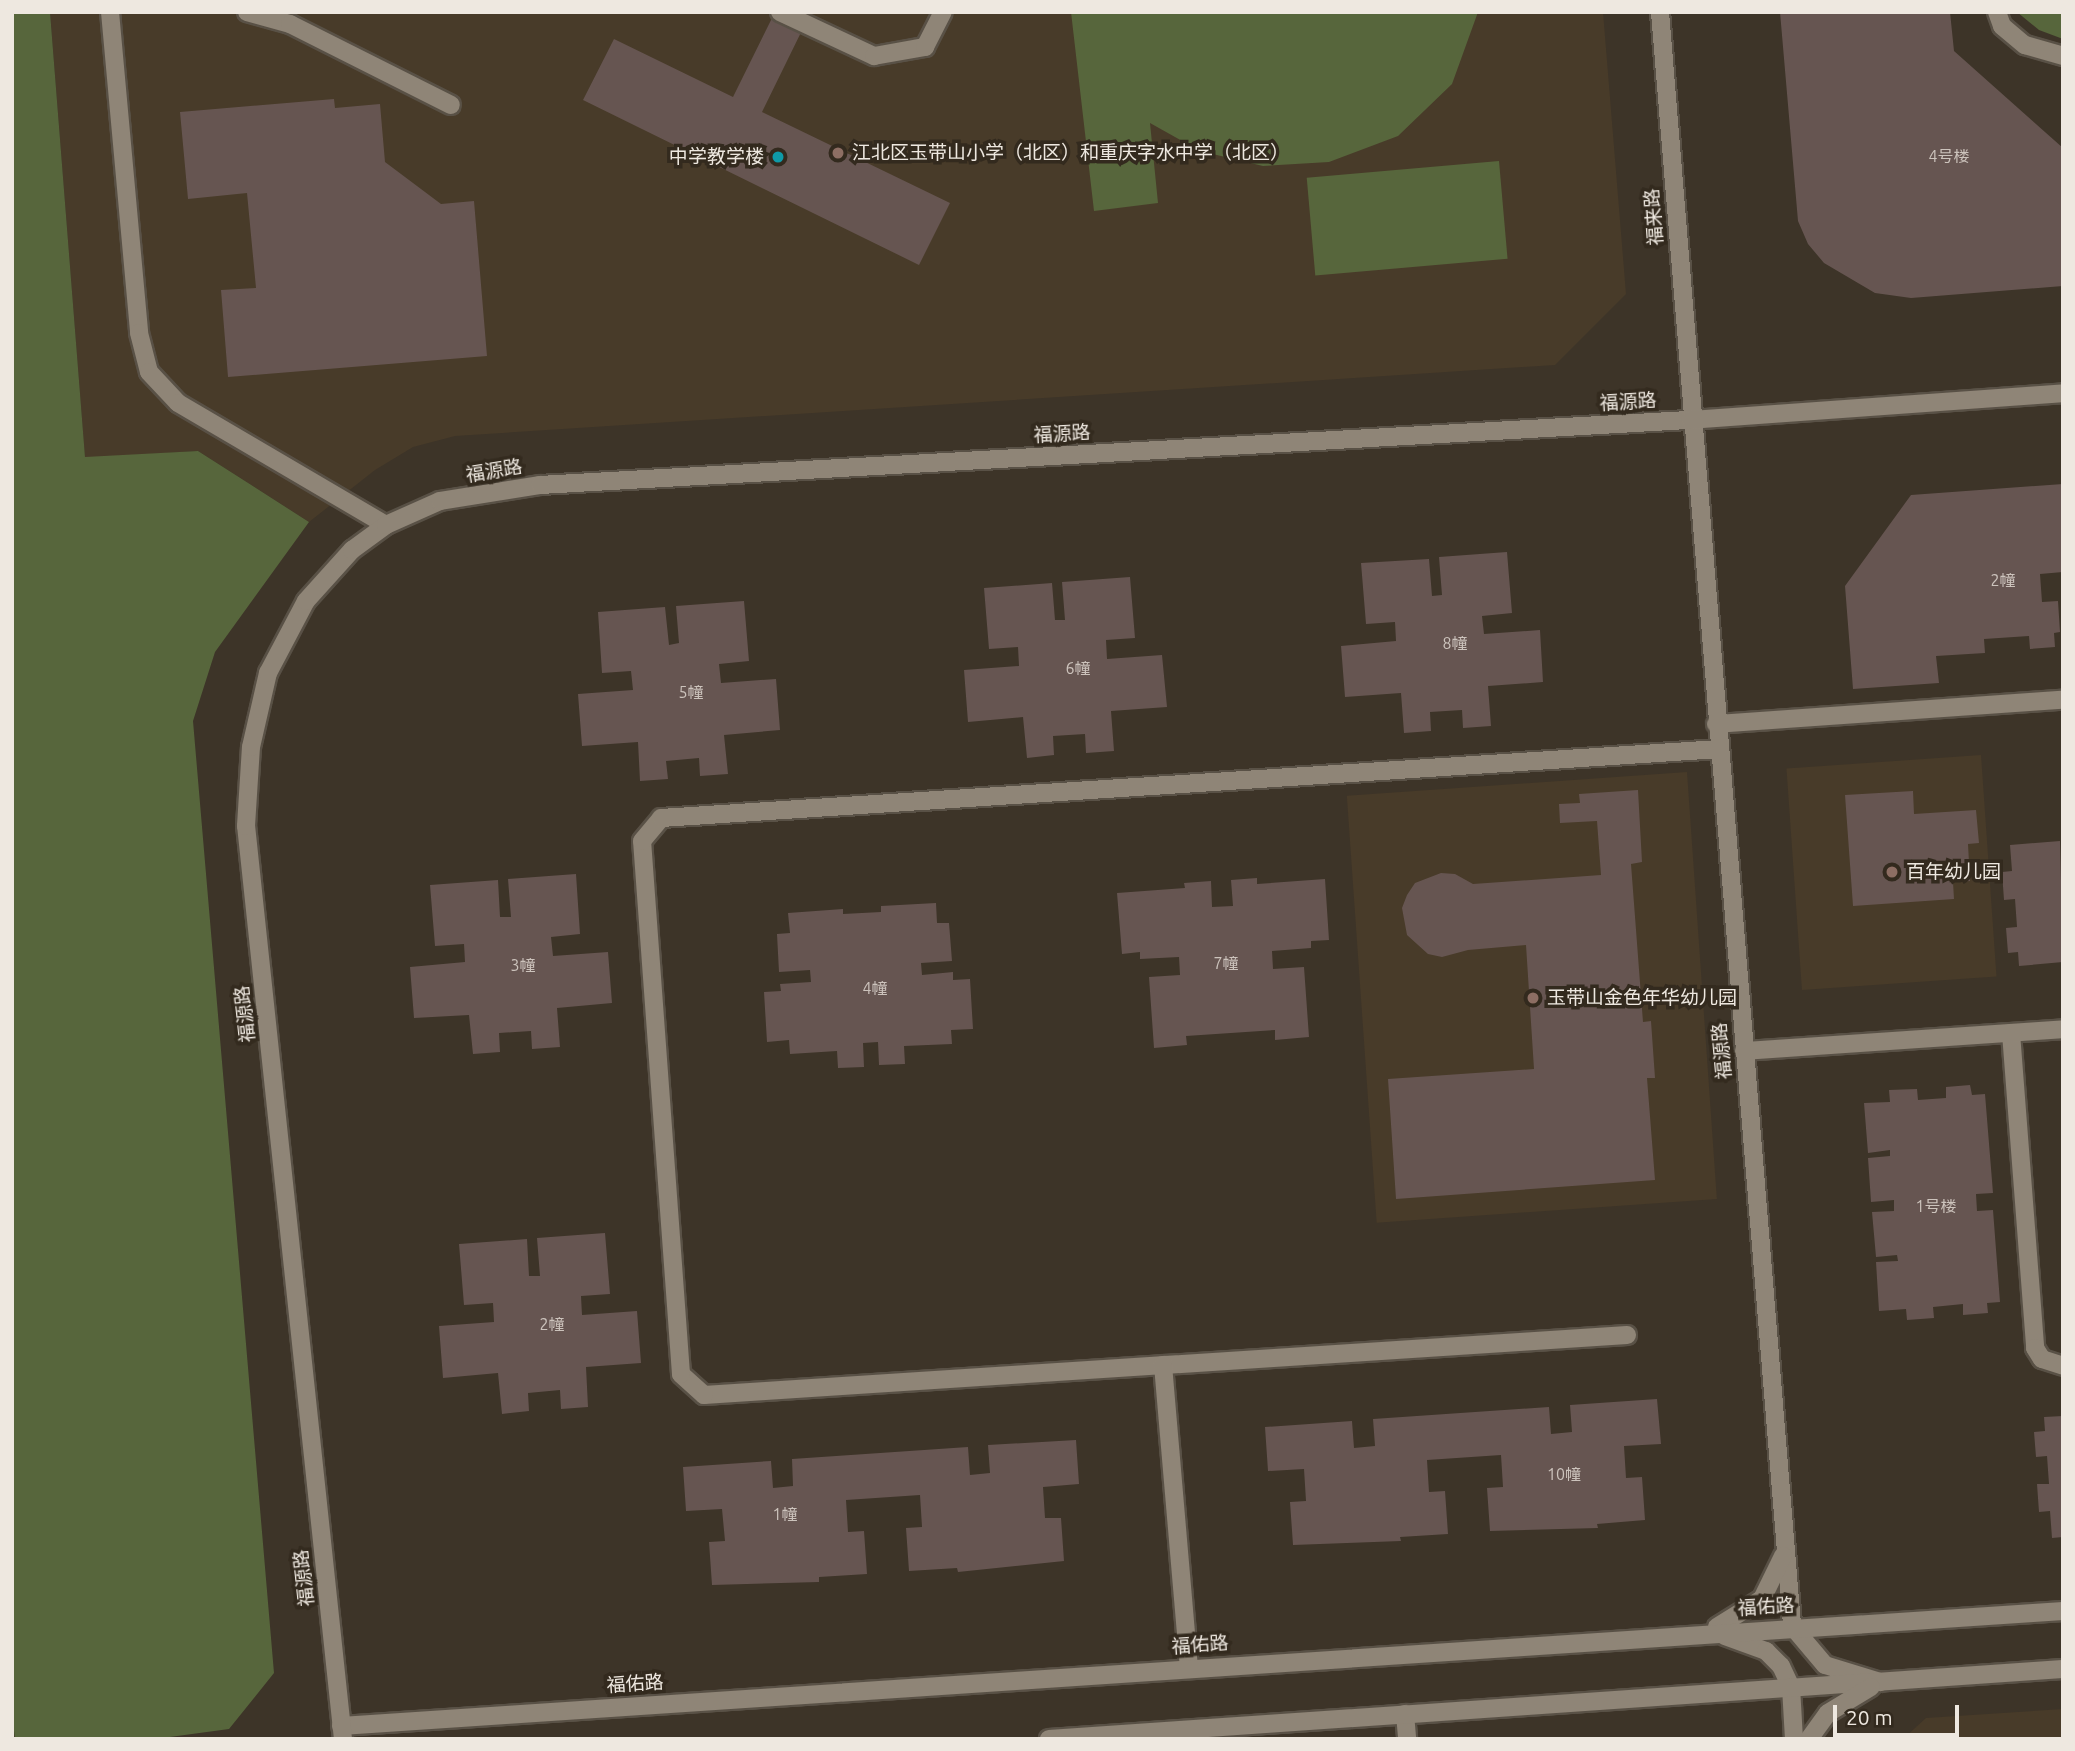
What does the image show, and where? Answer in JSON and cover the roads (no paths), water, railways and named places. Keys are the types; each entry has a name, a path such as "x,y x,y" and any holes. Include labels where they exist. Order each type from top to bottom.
{"street":[{"path":"110,12 139,332 149,372 178,403 386,525"},
{"path":"247,12 290,24 451,106"},
{"path":"780,12 874,56 925,47 943,12"},
{"name":"福来路","path":"1660,12 1690,419"},
{"path":"1997,12 2003,26 2025,45 2063,56"},
{"path":"1690,419 2063,393"},
{"name":"福源路","path":"342,1732 246,826 251,747 268,673 306,601 352,550 386,525 440,501 540,485 1690,419 1792,1626"},
{"path":"1716,724 2063,700"},
{"path":"1627,1335 704,1395 681,1374 642,841 661,818 1718,749"},
{"path":"1744,1051 2063,1030"},
{"path":"2011,1033 2035,1348 2042,1359 2063,1366"},
{"path":"1163,1365 1189,1667"},
{"path":"1708,1632 1745,1614 1762,1599 1775,1581 1786,1549"},
{"name":"福佑路","path":"342,1732 1189,1667 1792,1626 2063,1611"},
{"path":"1792,1626 1825,1665 1880,1682"},
{"path":"1708,1632 1766,1651 1781,1666 1791,1687 1794,1739"},
{"path":"1049,1739 1220,1733 1405,1714 2063,1670"},
{"path":"1809,1739 1847,1697 1880,1682"},
{"path":"1405,1714 1407,1739"}],"place":[{"name":"江北区玉带山小学（北区）和重庆字水中学（北区）","path":"838,153"},
{"name":"中学教学楼","path":"778,157"},
{"name":"百年幼儿园","path":"1892,872"},
{"name":"玉带山金色年华幼儿园","path":"1533,998"}]}
